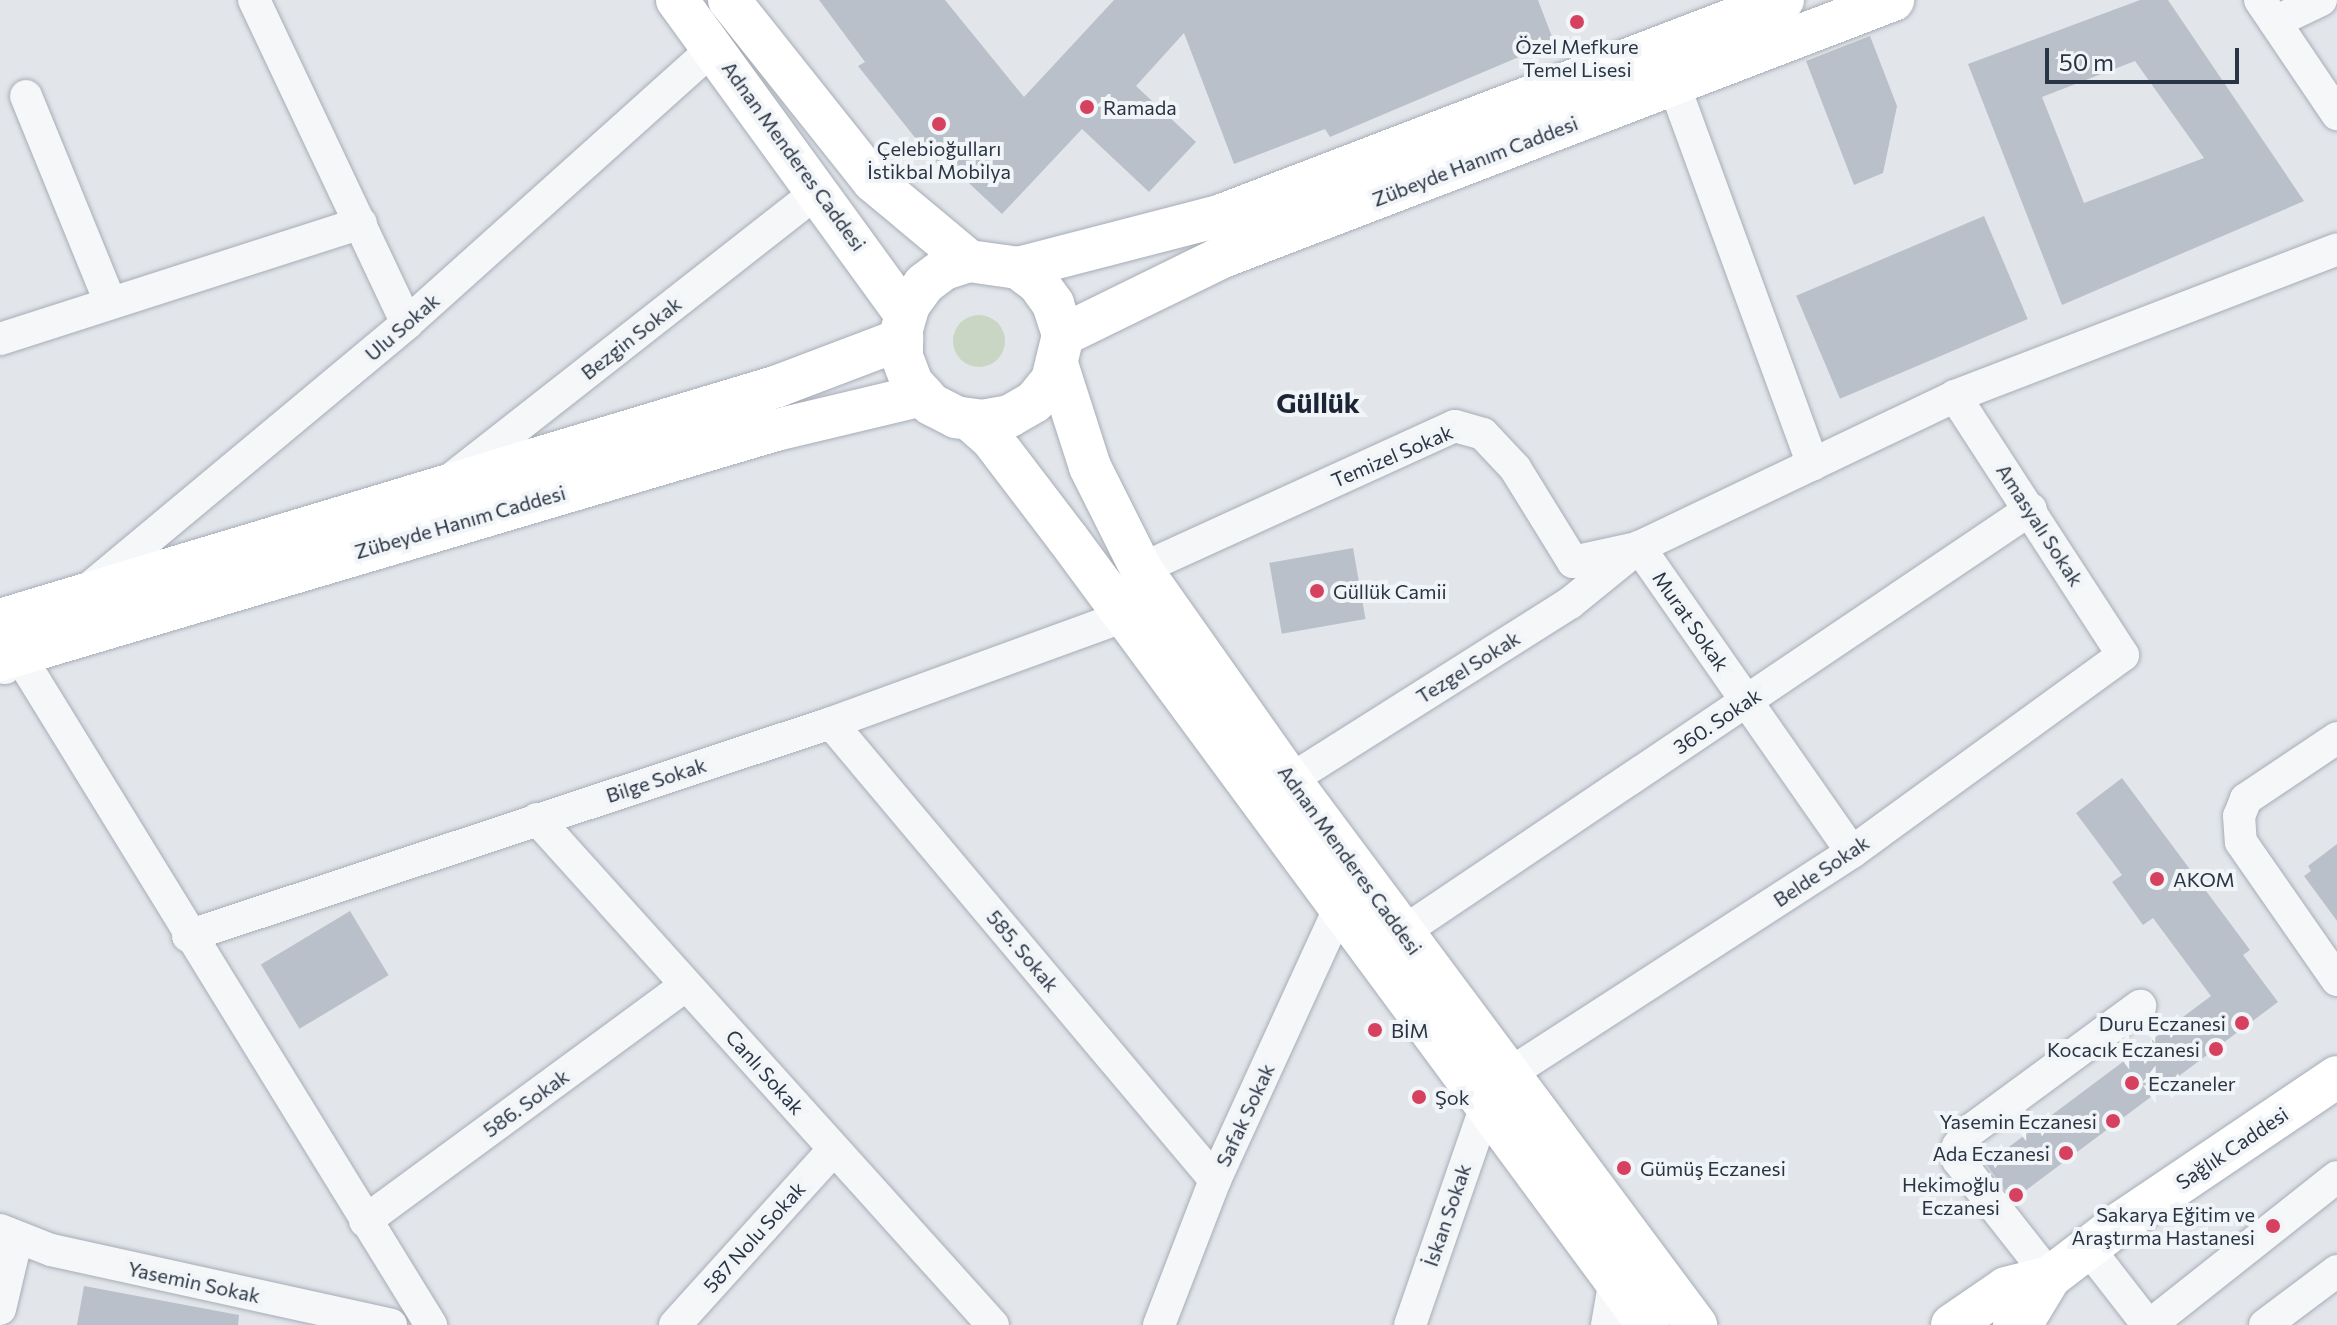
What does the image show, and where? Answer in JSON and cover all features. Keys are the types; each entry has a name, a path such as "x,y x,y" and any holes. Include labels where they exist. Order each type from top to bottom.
{"main road":[{"name":"Adnan Menderes Caddesi","path":"677,0 819,190 904,327"},
{"name":"Adnan Menderes Caddesi","path":"729,0 873,181 969,261"},
{"name":"Zübeyde Hanım Caddesi","path":"1018,268 1219,216 1783,0"},
{"name":"Zübeyde Hanım Caddesi","path":"1060,350 1220,258 1893,0"},
{"path":"969,261 1018,268 1038,283 1053,304 1060,350 1034,402 1010,416 970,420 956,417 923,395 907,370 904,327 924,284 944,269 969,261"},
{"name":"Zübeyde Hanım Caddesi","path":"4,640 81,595 778,386 904,327"},
{"name":"Adnan Menderes Caddesi","path":"1060,350 1090,467 1141,569 1290,780 1403,932 1497,1090 1615,1279 1648,1325"},
{"name":"Zübeyde Hanım Caddesi","path":"4,640 776,430 923,395"},
{"name":"Adnan Menderes Caddesi","path":"970,420 991,438 1339,909 1696,1325"},
{"name":"Sağlık Caddesi","path":"2014,1325 2027,1315 2050,1277 2337,1077"},
{"name":"Sağlık Caddesi","path":"1952,1325 2006,1288 2050,1277"}],"street":[{"path":"254,0 407,323"},
{"path":"2321,0 2268,11 2337,114"},
{"name":"Ulu Sokak","path":"81,595 407,323 714,48"},
{"path":"1674,85 1813,464"},
{"path":"26,96 110,302"},
{"name":"Bezgin Sokak","path":"442,485 819,190"},
{"path":"0,339 361,223"},
{"path":"1639,547 1955,396 2337,249"},
{"name":"Amasyalı Sokak","path":"1955,396 2123,655"},
{"name":"Temizel Sokak","path":"1141,569 1455,426 1483,434 1515,468 1573,562 1639,547"},
{"name":"360. Sokak","path":"1403,932 2031,509"},
{"name":"Murat Sokak","path":"1639,547 1852,852"},
{"name":"Tezgel Sokak","path":"1290,780 1570,603 1639,547"},
{"name":"Bilge Sokak","path":"188,936 831,723 1122,617"},
{"path":"4,640 431,1325"},
{"name":"Belde Sokak","path":"1497,1090 1852,852 2123,655"},
{"name":"585. Sokak","path":"831,723 1215,1180"},
{"path":"2337,738 2246,799 2239,816 2241,842 2337,980"},
{"name":"Canlı Sokak","path":"537,819 984,1321"},
{"name":"Safak Sokak","path":"1159,1325 1215,1180 1339,909"},
{"name":"586. Sokak","path":"365,1221 686,985"},
{"path":"2050,1277 1958,1160 1958,1146 1971,1130 2140,1006"},
{"name":"İskan Sokak","path":"1410,1325 1497,1090"},
{"name":"587 Nolu Sokak","path":"675,1325 834,1149"},
{"path":"2088,1248 2149,1325 2337,1177"},
{"path":"0,1309 8,1233"},
{"name":"Yasemin Sokak","path":"8,1233 51,1250 279,1313 391,1325"},
{"path":"2265,1325 2337,1271"},
{"path":"1607,1325 1615,1279"}],"green space":[{"path":"979,315 997,323 1005,341 997,359 979,367 961,359 953,341 961,323"}],"building":[{"path":"819,0 945,0 1024,97 1114,0 1538,0 1554,42 1330,137 1325,129 1234,164 1184,33 1136,86 1196,142 1149,192 1082,129 1002,214 942,158 936,164 858,66 865,62"},
{"path":"2140,0 2168,0 2304,201 2062,305 1968,64","holes":["2135,61 2204,158 2084,203 2042,97"]},
{"path":"1870,36 1897,106 1883,173 1854,185 1806,61"},
{"path":"1984,216 2028,319 1840,399 1796,296"},
{"name":"Güllük Camii","path":"1353,548 1366,619 1282,634 1269,563"},
{"path":"2122,778 2250,950 2243,955 2278,1002 2013,1200 1986,1164 2211,996 2153,918 2143,925 2112,882 2122,875 2076,813"},
{"path":"2337,844 2337,921 2304,876 2311,871 2308,866"},
{"path":"350,911 389,975 299,1029 261,965"},
{"path":"84,1286 239,1315 238,1325 77,1325"}],"place":[{"name":"Özel Mefkure Temel Lisesi","path":"1577,22"},
{"name":"Ramada","path":"1087,107"},
{"name":"Çelebioğulları İstikbal Mobilya","path":"939,124"},
{"name":"Güllük Camii","path":"1317,591"},
{"name":"AKOM","path":"2157,879"},
{"name":"Duru Eczanesi","path":"2242,1023"},
{"name":"BİM","path":"1375,1030"},
{"name":"Kocacık Eczanesi","path":"2216,1049"},
{"name":"Eczaneler","path":"2132,1083"},
{"name":"Şok","path":"1419,1097"},
{"name":"Yasemin Eczanesi","path":"2113,1121"},
{"name":"Ada Eczanesi","path":"2066,1153"},
{"name":"Gümüş Eczanesi","path":"1624,1168"},
{"name":"Hekimoğlu Eczanesi","path":"2016,1195"},
{"name":"Sakarya Eğitim ve Araştırma Hastanesi","path":"2273,1226"}],"district":[{"name":"Güllük","path":"1318,402"}]}
